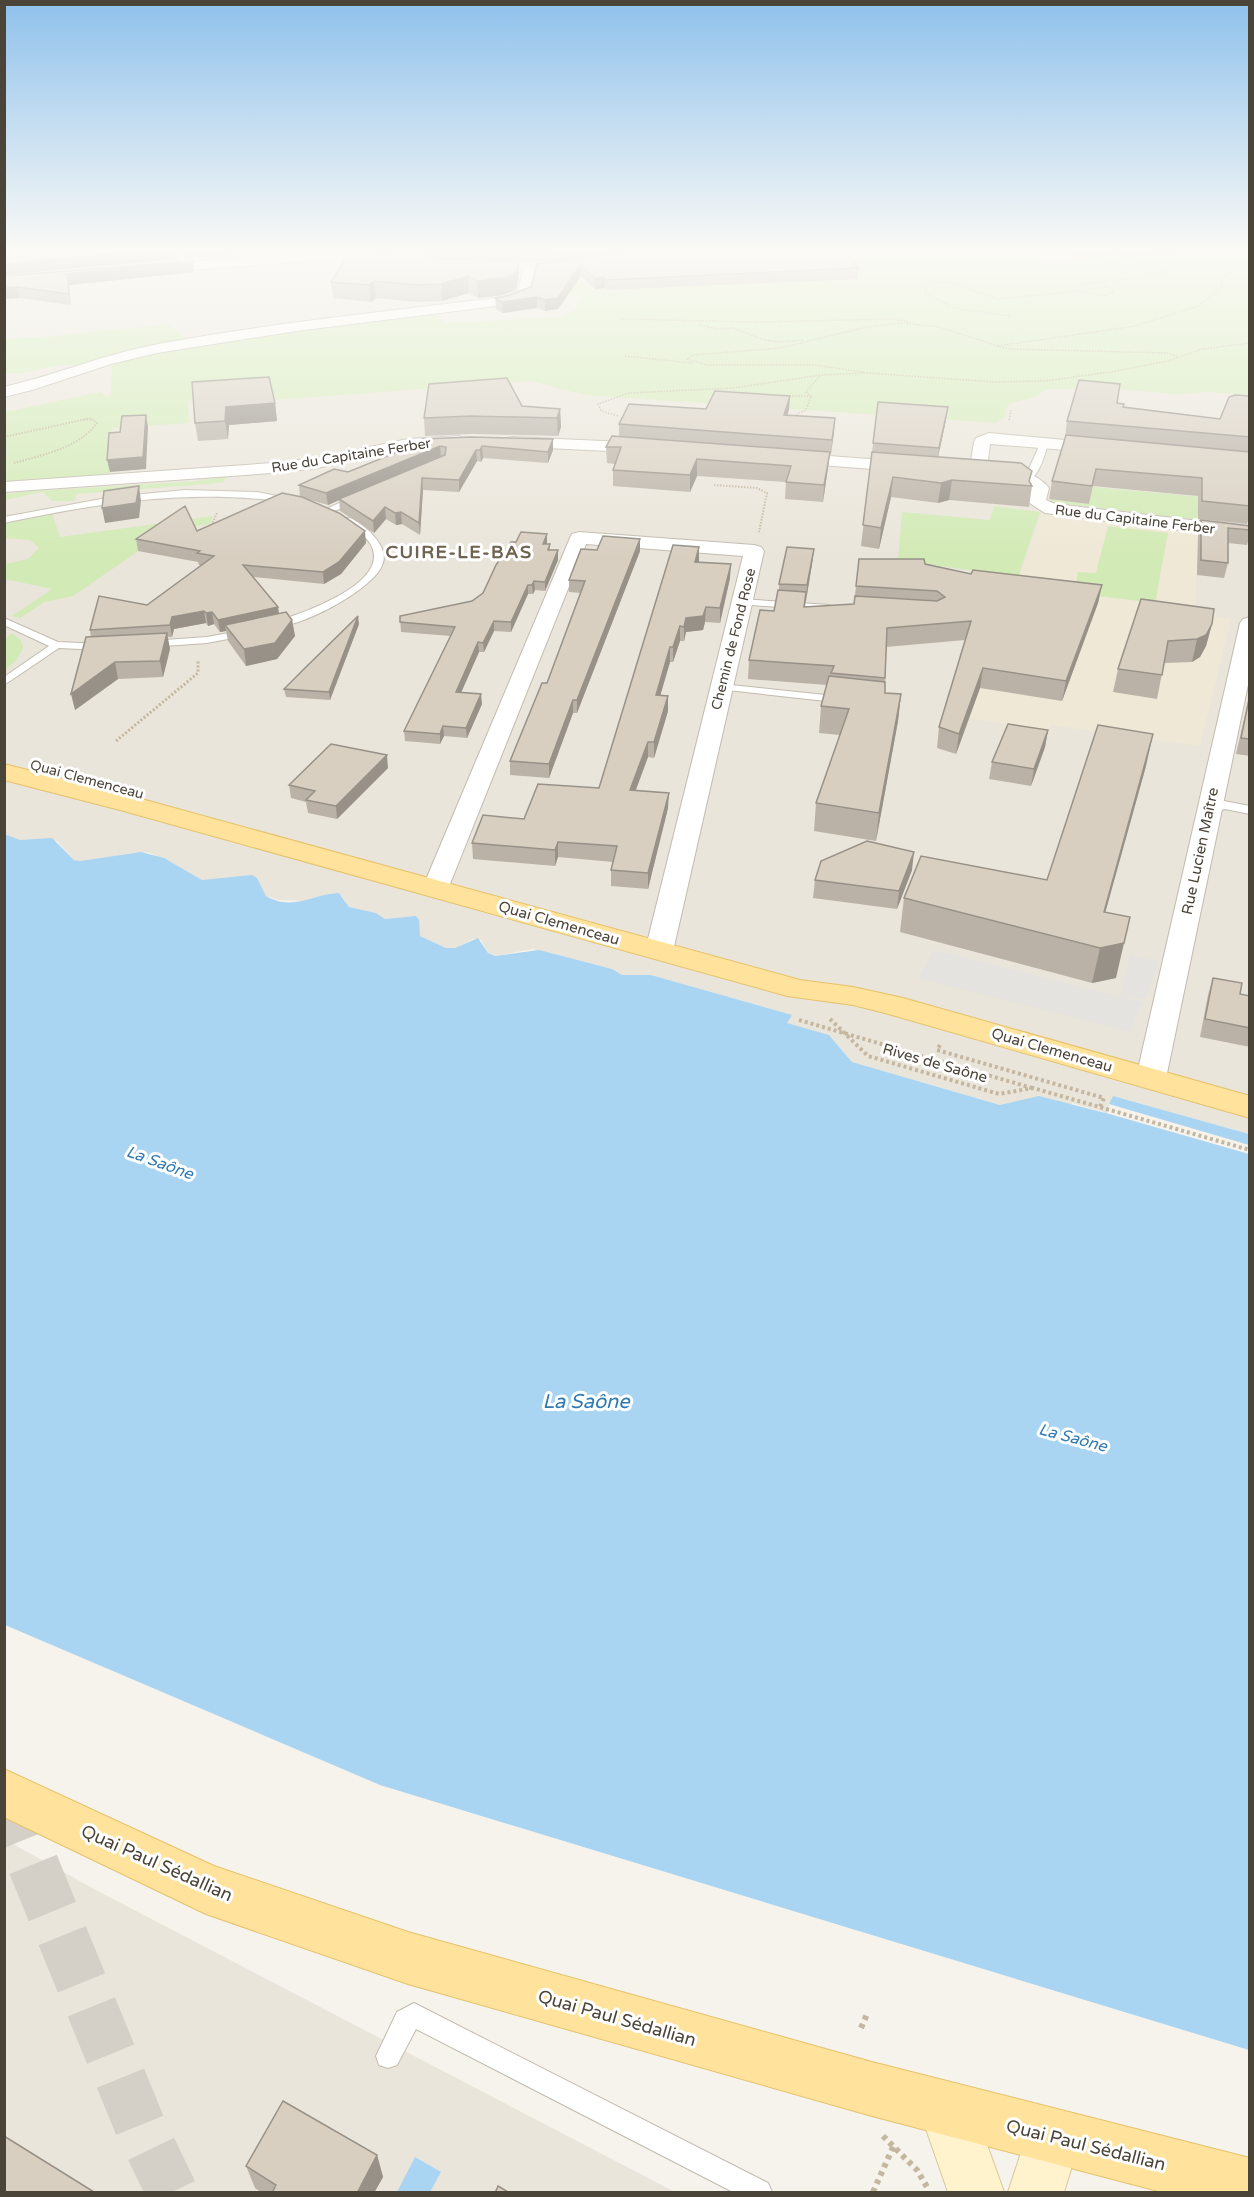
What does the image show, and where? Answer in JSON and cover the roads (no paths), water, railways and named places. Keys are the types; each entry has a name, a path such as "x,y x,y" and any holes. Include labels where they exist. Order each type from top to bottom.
{"main road":[{"name":"Quai Clemenceau","path":"4,758 164,807 660,944 798,989 853,996 1250,1107"},
{"name":"Quai Clemenceau","path":"4,772 164,807"},
{"name":"Quai Paul Sédallian","path":"4,1792 206,1890 408,1959 1053,2138 1250,2187"}],"street":[{"path":"4,392 107,360 141,353"},
{"path":"978,472 982,442 989,438 1116,449"},
{"name":"Rue du Capitaine Ferber","path":"4,487 272,468 314,463 408,444 472,441"},
{"path":"496,441 603,444 662,449"},
{"path":"769,456 923,468"},
{"path":"956,470 1026,479"},
{"name":"Rue du Capitaine Ferber","path":"1026,479 1040,488 1039,504 1051,509 1250,533"},
{"name":"Chemin de Fond Rose","path":"437,882 579,538 754,551 660,944"},
{"name":"Rue Lucien Maître","path":"1151,1078 1250,624"},
{"path":"947,2109 976,2193"},
{"path":"1036,2193 1053,2138"}],"lane":[{"path":"1026,479 1030,477 1045,442"},
{"path":"4,520 123,499 201,492 226,493 280,497 329,510 347,519 373,542 380,556 377,565 363,584 336,602 268,627"},
{"path":"329,510 370,492"},
{"path":"742,602 840,609"},
{"path":"4,621 41,640 57,645 116,646"},
{"path":"138,645 197,641 258,630"},
{"path":"4,682 57,645"},
{"path":"722,687 853,700"},
{"path":"1209,810 1224,805 1250,810"},
{"path":"388,2056 406,2021 414,2015 759,2193"}],"water":[{"name":"La Saône","path":"4,834 20,840 52,838 74,860 80,861 141,852 164,858 202,880 252,875 257,878 266,896 285,902 339,893 349,907 376,913 385,919 416,916 419,920 420,936 446,948 455,948 478,938 488,953 495,956 539,950 612,969 622,975 651,975 792,1015 787,1023 829,1035 852,1062 1000,1105 1039,1096 1105,1113 1113,1096 1249,1134 1249,2050 380,1785 5,1625"},
{"path":"415,2157 441,2172 430,2192 397,2192"}],"tunnel":[{"path":"4,1793 140,2126 172,2192"}],"district":[{"name":"CUIRE-LE-BAS","path":"459,552"}]}
